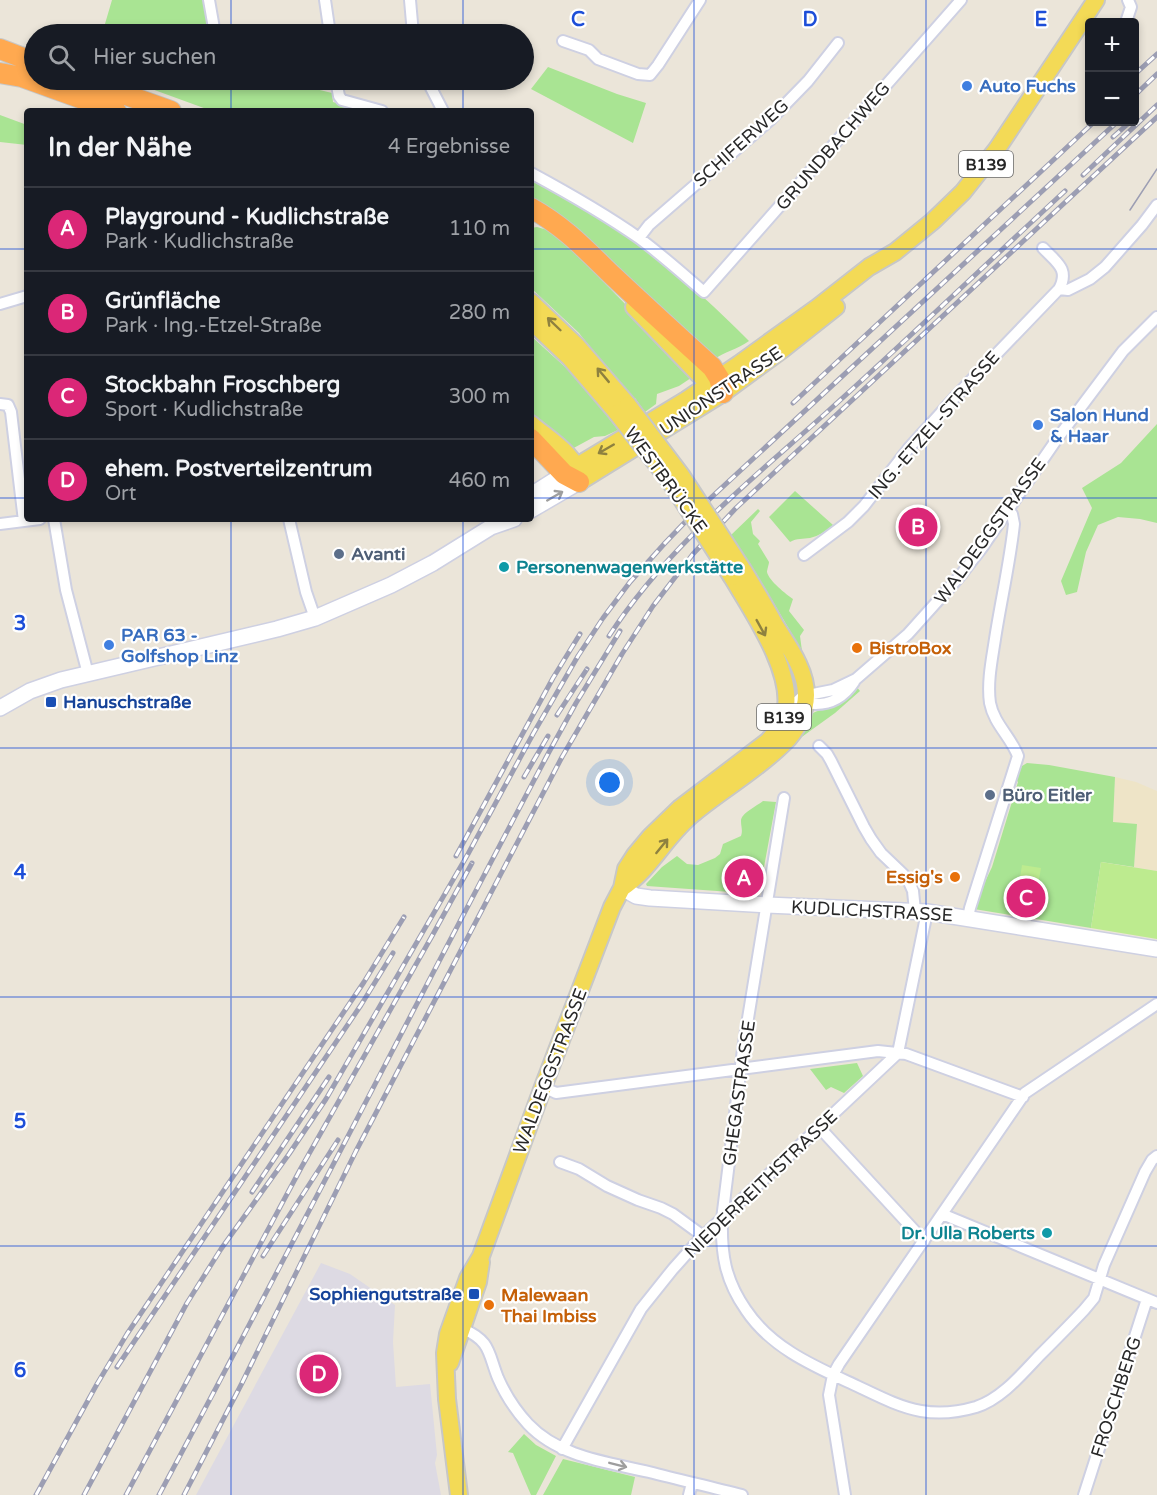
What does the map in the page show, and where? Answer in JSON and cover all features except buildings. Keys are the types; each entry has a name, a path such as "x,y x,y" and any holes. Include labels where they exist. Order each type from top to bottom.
{"highway":[{"path":"0,49 24,58"},
{"path":"0,61 24,70"},
{"path":"0,73 24,78"},
{"path":"0,85 19,88 24,86"},
{"path":"61,90 108,108"},
{"path":"112,90 163,108"},
{"path":"534,210 573,237 712,367 717,385"},
{"path":"534,442 573,474"}],"main road":[{"name":"UNIONSTRASSE","path":"534,494 573,474 717,385 869,267 896,252 945,209 978,175 1016,122 1096,0"},
{"path":"534,223 551,227 573,244 717,385"},
{"name":"B139","path":"534,305 577,346 623,409"},
{"name":"B139","path":"534,324 623,409"},
{"name":"WESTBRÜCKE","path":"623,409 681,475 738,573"},
{"path":"534,427 568,455 573,474"},
{"name":"UNIONSTRASSE","path":"534,507 573,474"},
{"path":"0,708 30,691 61,680 315,618 405,578 495,523"},
{"name":"B139","path":"738,573 783,675 786,697 785,713"},
{"name":"B139","path":"738,573 794,657 803,676 804,698"},
{"path":"783,675 794,683 804,698"},
{"name":"WALDEGGSTRASSE","path":"622,888 635,880 688,817 792,735 799,723 804,698"},
{"name":"WALDEGGSTRASSE","path":"459,1495 449,1419 445,1353 448,1334 468,1278 481,1256 612,907 622,888 626,869 650,837 680,808 760,748 774,734 785,713"},
{"name":"KUDLICHSTRASSE","path":"622,888 636,896 643,897 921,911 1157,949"},
{"name":"WALDEGGSTRASSE","path":"446,1375 478,1282 481,1256"}],"street":[{"path":"209,0 213,24"},
{"path":"325,0 329,24"},
{"path":"410,0 412,24"},
{"path":"563,41 589,50 598,59 638,74 650,75 700,0"},
{"name":"GRUNDBACHWEG","path":"639,238 704,292 961,0"},
{"path":"1127,18 1131,7 1128,0"},
{"name":"SCHIFERWEG","path":"639,238 649,225 770,120 808,81 838,43"},
{"path":"338,90 340,98 345,102 370,108"},
{"path":"431,90 441,108"},
{"path":"534,175 639,238"},
{"name":"ING.-ETZEL-STRASSE","path":"804,555 848,522 864,506 909,448 1059,289 1068,290 1090,279 1105,267 1157,205"},
{"path":"1043,248 1060,267 1063,274 1064,281 1059,289"},
{"path":"0,304 24,297"},
{"name":"WALDEGGSTRASSE","path":"785,713 804,698 821,705 837,700 856,679 908,634 981,549 1057,439 1110,368 1134,338 1157,316"},
{"path":"0,404 8,405 11,412 24,521 0,524"},
{"path":"968,918 1018,756 1012,742 996,719 990,702 989,690 1014,524 1012,514 1007,511"},
{"path":"55,522 66,590 88,674"},
{"path":"290,522 315,618"},
{"path":"819,746 831,761 871,839 909,882 921,911 898,1053"},
{"name":"GHEGASTRASSE","path":"784,798 741,1069 721,1240 730,1283 746,1311 761,1329 774,1341 810,1364 906,1408 940,1413 976,1407 992,1399 1009,1386 1094,1298 1104,1265 1148,1165 1157,1156"},
{"path":"845,1495 829,1395 833,1376 839,1364 1025,1093 1157,1004"},
{"path":"543,1087 556,1093 878,1051 906,1054 1023,1097"},
{"name":"NIEDERREITHSTRASSE","path":"562,1449 645,1303 673,1269 703,1236 898,1053"},
{"path":"819,1127 924,1241"},
{"path":"560,1162 579,1169 602,1184 628,1196 662,1208 703,1236"},
{"path":"942,1214 1152,1301"},
{"name":"FROSCHBERG","path":"1084,1495 1152,1301"},
{"path":"463,1329 477,1335 483,1342 508,1398 528,1424 550,1442 577,1455 742,1495"},
{"path":"689,1495 692,1482"}],"shaded area":[{"path":"1115,777 1136,782 1157,791 1157,871 1134,867 1137,824 1113,823"},
{"path":"321,1263 350,1274 395,1305 393,1342 396,1387 430,1384 437,1455 435,1463 441,1495 196,1495"}],"green space":[{"path":"112,0 204,0 208,24 105,24"},
{"path":"548,67 646,103 633,143 533,90"},
{"path":"154,90 320,90 332,93 333,102 353,108 204,108"},
{"path":"0,115 24,124 24,145 0,142"},
{"path":"534,180 603,220 659,259 749,341 713,360 534,205"},
{"path":"534,228 551,231 571,249 639,318 691,378 679,386 657,394 656,404 645,412 635,398 632,400 579,333 534,291"},
{"path":"534,339 587,387 609,413 607,416 618,430 605,436 594,437 570,450 534,420"},
{"path":"1157,424 1157,523 1118,517 1098,525 1086,552 1077,592 1066,595 1061,581 1092,508 1082,488 1121,463"},
{"path":"795,491 833,525 816,536 790,542 769,517"},
{"path":"758,509 760,511 751,522 753,534 760,541 758,544 769,562 768,576 793,599 789,611 804,630 800,636 802,651 731,535"},
{"path":"856,686 860,691 835,713 792,744 810,715 834,705"},
{"path":"1027,763 1115,777 1113,822 1137,824 1134,867 1101,862 1091,928 974,909 992,867 1018,782 1016,780 1022,766"},
{"path":"763,801 776,802 759,894 647,886 646,884 662,867 677,856 687,864 698,865 715,858 720,854 723,844 741,836 741,821 746,812"},
{"path":"1101,862 1157,871 1157,939 1091,928"},
{"path":"1022,865 1041,868 1032,919 1014,916"},
{"path":"857,1063 863,1076 844,1093 831,1087 826,1090 810,1069"},
{"path":"524,1434 536,1445 556,1456 536,1495 531,1495 513,1453 508,1452"},
{"path":"563,1459 635,1477 631,1495 543,1495"}],"tram line":[{"path":"1130,210 1157,169"}],"railway":[{"path":"1137,72 1157,54"},
{"path":"1139,91 1157,74"},
{"path":"1083,175 1157,105"},
{"path":"184,1495 356,1151 562,757 653,606 693,554 736,508 1157,117"},
{"path":"793,403 1090,126"},
{"path":"84,1495 187,1303 221,1249 326,1099 468,854 578,656 630,582 688,519 1113,126"},
{"path":"1113,137 1125,126"},
{"path":"609,636 656,574 710,517 856,386 1065,191"},
{"path":"159,1495 549,752 620,631"},
{"path":"456,856 553,678 580,634"},
{"path":"557,715 587,669"},
{"path":"524,777 548,736"},
{"path":"126,1495 301,1168 472,863"},
{"path":"36,1495 127,1334 364,982 404,917"},
{"path":"117,1367 361,1005 393,953"},
{"path":"252,1192 329,1077"},
{"path":"263,1256 338,1140"}],"place":[{"name":"Auto Fuchs","path":"967,86"},
{"name":"Salon Hund & Haar","path":"1038,425"},
{"name":"Grünfläche","path":"918,527"},
{"name":"Avanti","path":"339,554"},
{"name":"Personenwagenwerkstätte","path":"504,567"},
{"name":"PAR 63 - Golfshop Linz","path":"109,645"},
{"name":"BistroBox","path":"857,648"},
{"name":"Hanuschstraße","path":"51,702"},
{"name":"Büro Eitler","path":"990,795"},
{"name":"Essig's","path":"955,877"},
{"name":"Playground - Kudlichstraße","path":"744,878"},
{"name":"Stockbahn Froschberg","path":"1026,898"},
{"name":"Dr. Ulla Roberts","path":"1047,1233"},
{"name":"Sophiengutstraße","path":"474,1294"},
{"name":"Malewaan Thai Imbiss","path":"489,1305"},
{"name":"ehem. Postverteilzentrum","path":"319,1374"}]}
